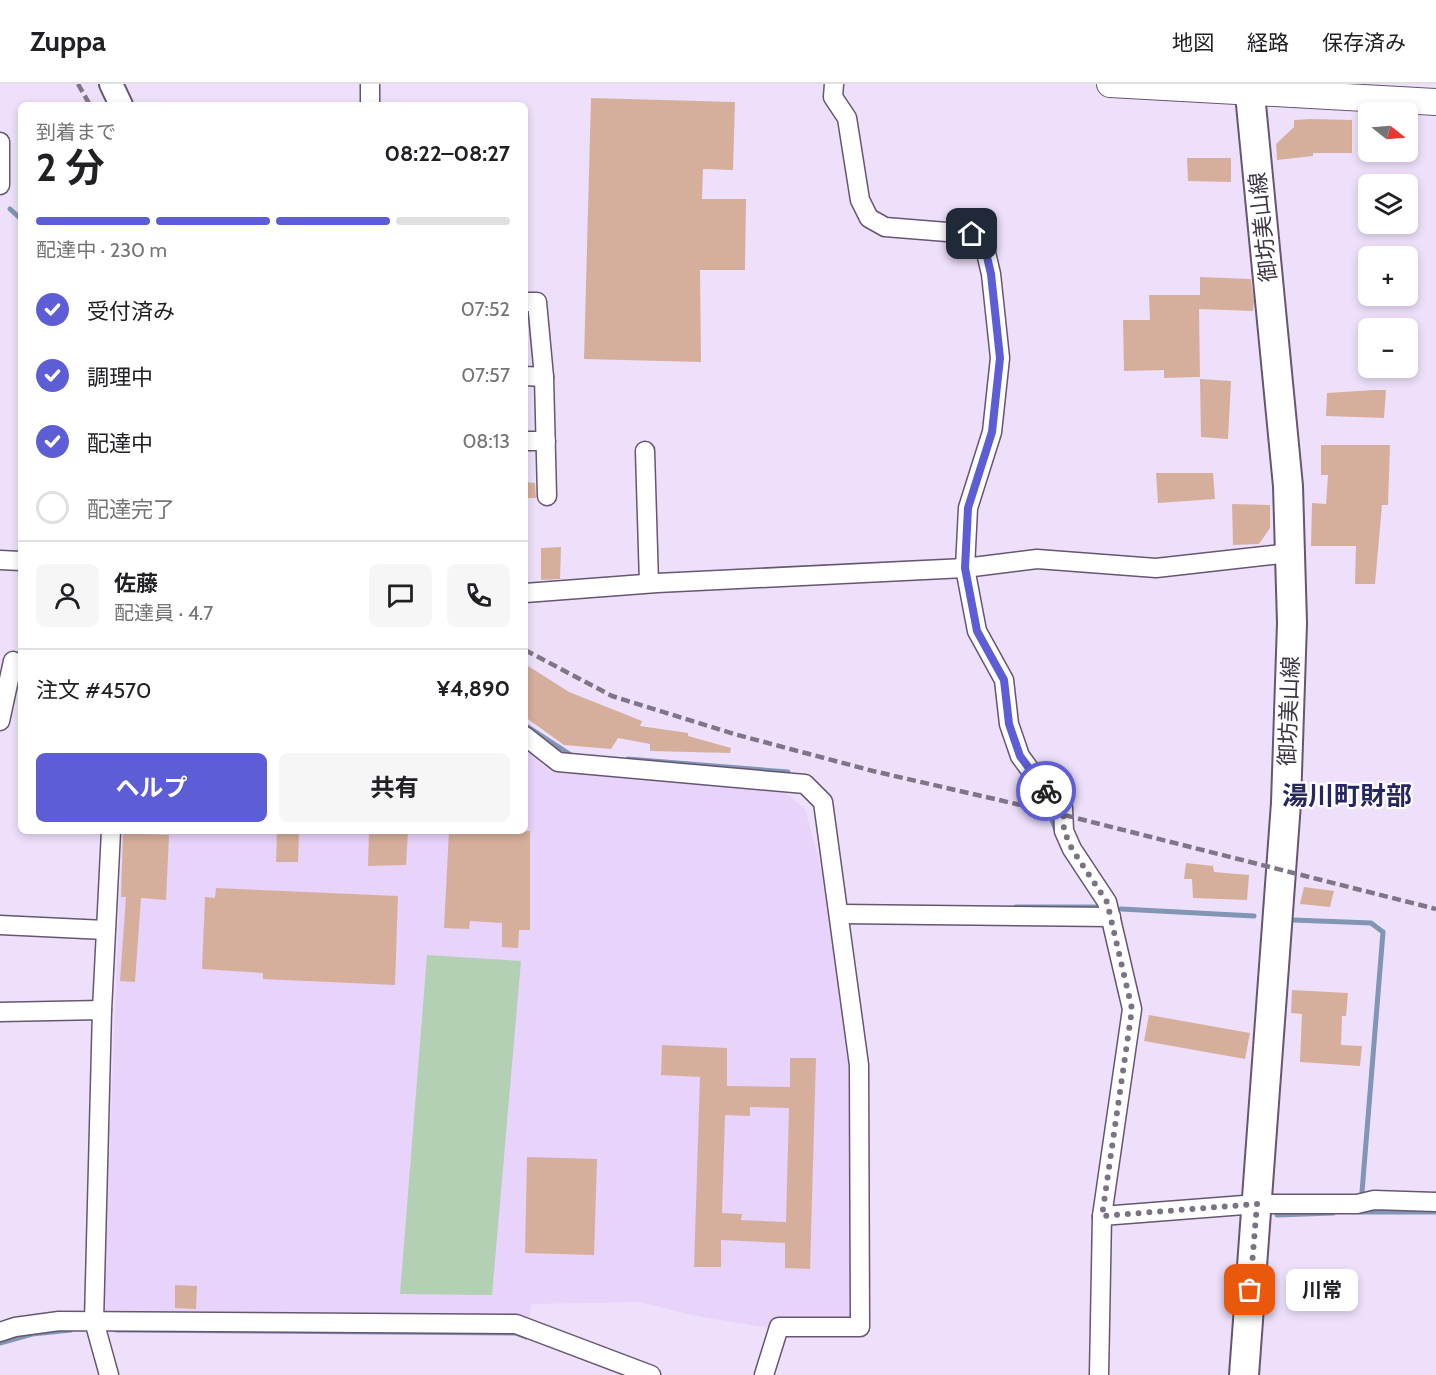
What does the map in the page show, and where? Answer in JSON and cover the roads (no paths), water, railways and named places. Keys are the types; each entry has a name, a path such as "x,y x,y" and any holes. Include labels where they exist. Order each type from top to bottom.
{"main road":[{"path":"1110,84 1249,89 1436,102"},
{"name":"御坊美山線","path":"1244,1375 1286,803 1292,623 1288,486 1249,89"}],"street":[{"path":"111,84 120,102"},
{"path":"370,84 370,102"},
{"path":"834,84 833,98 847,118 860,200 869,218 885,227 972,234 984,244 991,274 1000,358 992,432 968,508 965,568 977,631 1004,680 1009,724 1020,756 1063,808 1064,831 1072,849 1109,909 1132,1009 1102,1216 1099,1375"},
{"path":"0,142 0,185"},
{"path":"528,302 537,302 544,376 547,496"},
{"path":"528,376 544,376"},
{"path":"528,441 546,441"},
{"path":"645,451 649,584"},
{"path":"528,593 649,584 965,568 1037,559 1156,568 1290,554"},
{"path":"0,560 18,561"},
{"path":"0,721 11,661"},
{"path":"528,738 558,762 805,784 823,802 841,914 859,1065 860,1327 779,1327 764,1375"},
{"path":"109,1375 94,1321 102,1010 111,834"},
{"path":"841,914 1109,909"},
{"path":"0,925 105,930"},
{"path":"0,1012 102,1010"},
{"path":"1102,1216 1257,1204 1357,1204 1374,1200 1436,1202"},
{"path":"0,1332 15,1327 59,1321 516,1324 651,1375"}],"waterway":[{"path":"10,209 18,216"},
{"path":"528,727 574,757"},
{"path":"628,759 788,772"},
{"path":"1051,817 1057,833"},
{"path":"1016,907 1099,907"},
{"path":"1121,909 1254,916"},
{"path":"1293,920 1371,923 1383,932 1362,1192"},
{"path":"1360,1212 1436,1212"},
{"path":"1277,1215 1333,1213"},
{"path":"0,1343 32,1334 71,1330"},
{"path":"116,1330 515,1333 526,1337"}],"railway":[{"path":"78,84 88,102"},
{"path":"528,652 612,696 734,734 873,771 1064,815 1436,909"}],"place":[{"name":"川常","path":"1250,1290"}],"district":[{"name":"湯川町財部","path":"1347,796"}]}
